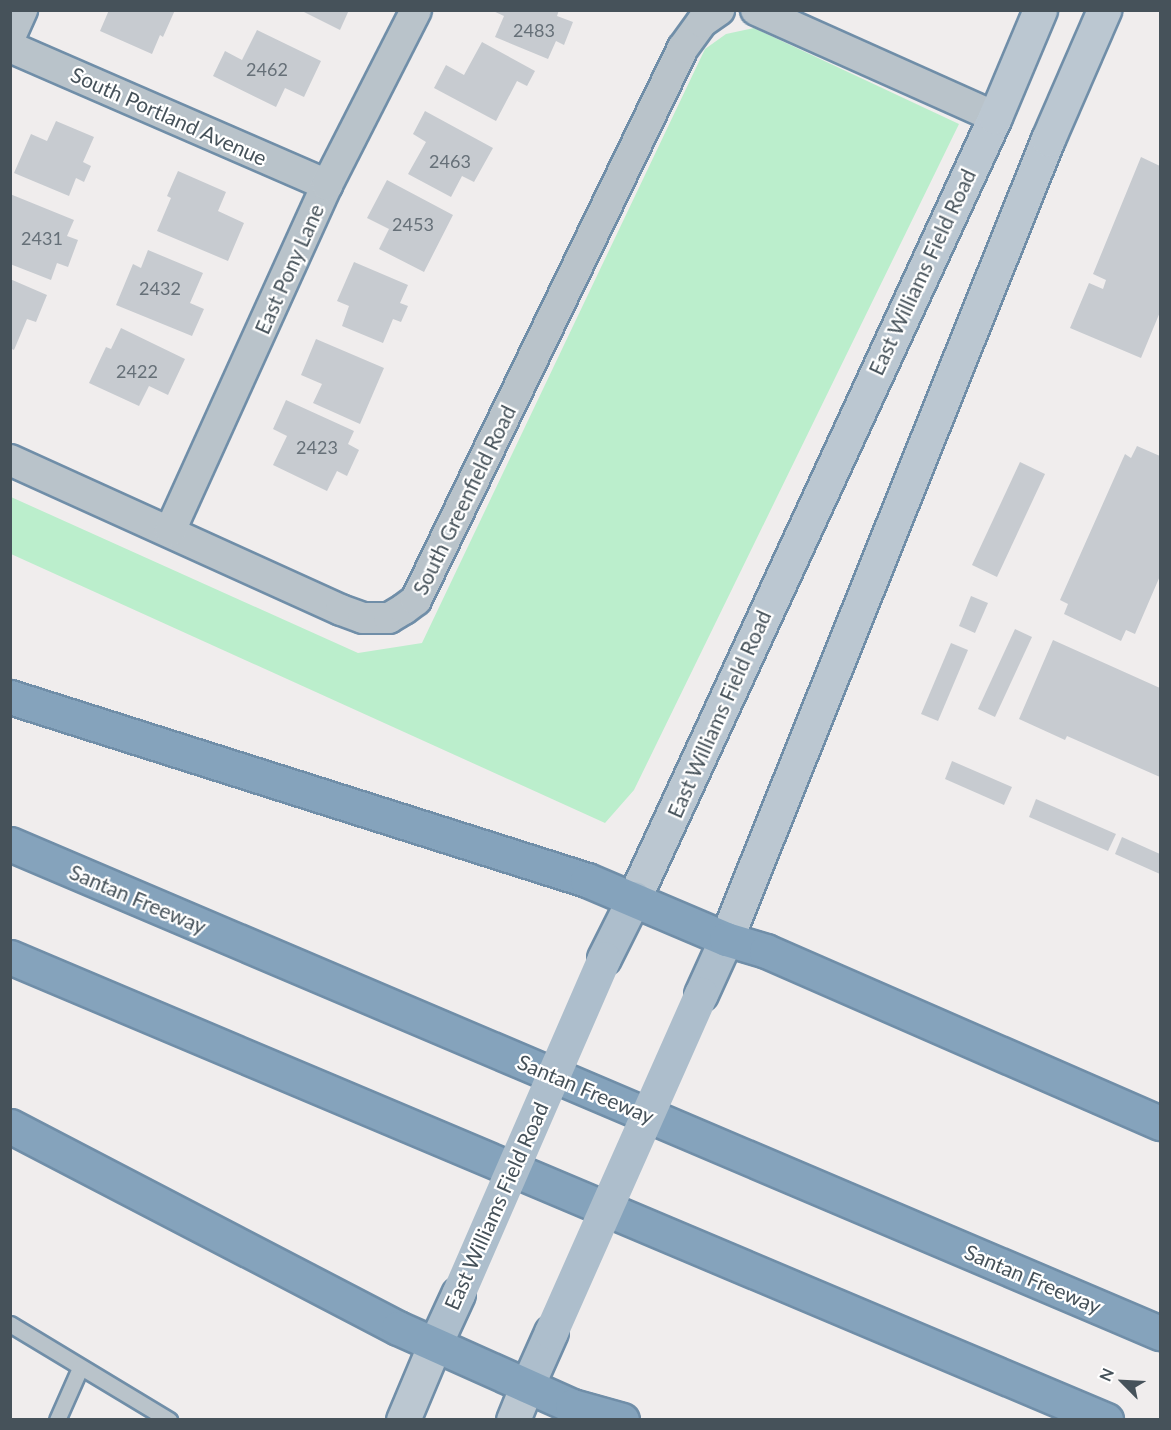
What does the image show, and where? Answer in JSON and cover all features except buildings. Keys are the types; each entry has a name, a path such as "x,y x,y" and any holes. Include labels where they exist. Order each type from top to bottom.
{"highway":[{"path":"10,697 587,880 726,939 766,951 1161,1124"},
{"name":"Santan Freeway","path":"10,844 1161,1333"},
{"path":"10,957 1106,1419"},
{"path":"10,1126 435,1344 572,1406 622,1419"}],"main road":[{"name":"East Williams Field Road","path":"403,1419 604,958 634,898 995,117 1040,10"},
{"path":"513,1419 726,939 1048,139 1104,10"}],"street":[{"path":"10,36 22,10"},
{"name":"East Pony Lane","path":"170,531 327,185 416,10"},
{"name":"South Greenfield Road","path":"10,460 363,618 389,618 416,600 684,48 702,22 719,10"},
{"path":"756,10 995,117"},
{"name":"South Portland Avenue","path":"10,47 327,185"}],"lane":[{"path":"10,1324 80,1368 169,1419"},
{"path":"57,1419 80,1368"}],"green space":[{"path":"754,28 959,124 634,790 605,823 11,554 11,497 358,653 422,643 705,49 726,34"}]}
